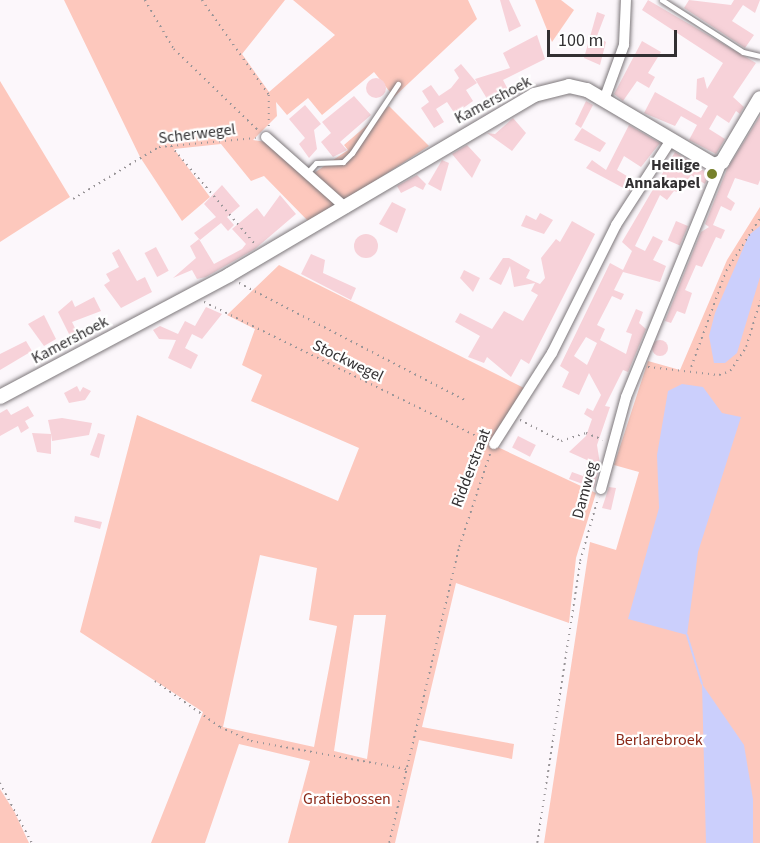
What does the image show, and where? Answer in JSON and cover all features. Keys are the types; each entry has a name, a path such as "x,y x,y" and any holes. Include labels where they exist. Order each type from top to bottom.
{"street":[{"path":"604,100 624,45 626,0"},
{"name":"Kamershoek","path":"0,397 229,275 534,95 569,86 604,100 711,165 722,162"},
{"path":"722,162 760,98"},
{"path":"266,137 346,208"},
{"name":"Ridderstraat","path":"494,444 552,353 616,225 670,140"},
{"name":"Damweg","path":"601,489 613,444 640,364 722,162"}],"lane":[{"path":"662,0 743,52 760,56"},
{"path":"307,173 316,163 343,162 352,153 398,84"}],"path":[{"path":"145,0 174,49 266,137 273,120 269,96 202,0"},
{"name":"Scherwegel","path":"73,199 147,152 171,146 266,137"},
{"path":"171,146 264,255"},
{"path":"691,368 726,271 760,218"},
{"path":"229,275 248,290 467,401"},
{"name":"Stockwegel","path":"193,294 494,444"},
{"path":"640,364 691,368 719,375 730,371 746,347 760,301"},
{"path":"511,415 561,441 586,433 613,444"},
{"name":"Ridderstraat","path":"389,843 459,547 494,444"},
{"name":"Damweg","path":"537,843 580,561 601,489"},
{"path":"154,681 219,727 251,741 407,769"},
{"path":"0,783 32,843"}],"green space":[{"path":"64,0 285,0 242,54 269,92 335,35 293,0 468,0 477,19 394,97 374,72 322,115 308,98 287,115 276,102 277,116 253,140 267,142 339,206 310,223 264,176 251,181 221,144 174,149 210,197 182,221 140,157"},
{"path":"535,0 561,0 574,10 552,42"},
{"path":"0,81 70,197 0,242"},
{"path":"389,106 429,146 344,201 314,173 348,150 344,145"},
{"name":"Berlarebroek","path":"760,207 760,843 544,843 590,542 616,550 639,472 614,465 648,361 680,370 727,260"},
{"name":"Gratiebossen","path":"279,265 524,388 489,443 596,493 576,558 569,623 456,583 422,727 514,744 512,759 419,740 395,843 288,843 310,761 239,744 205,843 151,843 203,712 80,632 137,415 338,501 359,448 251,401 262,375 242,365 255,329 227,315","holes":["260,555 317,568 309,620 337,626 314,747 223,727","354,615 386,615 367,759 334,751"]},
{"path":"0,789 14,811 29,843 0,843"}],"water":[{"path":"760,226 760,277 737,353 725,363 714,363 709,336 715,313 749,235"},
{"path":"682,384 703,387 722,413 741,417 698,552 687,635 628,619 659,508 657,455 668,391"},
{"path":"702,684 744,745 753,799 753,843 706,843"}],"building":[{"path":"500,0 509,0 521,26 509,32"},
{"path":"648,0 756,63 733,97 744,107 740,114 736,111 729,123 717,115 709,129 725,139 716,154 689,140 697,125 681,116 675,126 644,113 655,92 701,118 708,106 696,99 697,79 704,77 707,89 723,63 642,10"},
{"path":"689,0 731,5 734,0 760,0 755,13 743,5 732,21 754,35 745,48 684,8"},
{"path":"597,12 605,15 597,36 606,42 600,65 584,58"},
{"path":"537,35 545,59 503,80 511,95 489,102 475,79 510,68 503,53"},
{"path":"642,41 661,52 648,73 655,77 649,88 637,81 623,101 614,94"},
{"path":"461,64 477,83 466,90 473,101 455,114 447,102 436,109 444,122 434,128 421,108 429,102 422,91 431,85 439,96 451,88 459,78 454,70"},
{"path":"376,78 383,81 386,88 383,95 376,98 369,95 366,88 369,81"},
{"path":"354,96 371,115 340,142 347,150 333,157 321,142 331,133 322,122"},
{"path":"586,101 593,105 581,128 575,124"},
{"path":"305,105 321,124 314,130 317,149 309,158 299,144 305,138 289,119"},
{"path":"760,116 760,180 758,185 735,178 727,197 735,203 731,211 721,206 713,225 725,230 721,239 716,237 702,267 696,265 685,290 692,293 685,314 677,311 671,323 665,321 701,232 709,227 705,224 727,169"},
{"path":"513,118 526,133 512,151 487,133 495,134"},
{"path":"629,125 660,143 641,167 624,156 617,170 635,181 629,191 586,168 592,160 606,170"},
{"path":"582,128 606,143 600,152 574,140"},
{"path":"467,145 481,160 472,178 452,154"},
{"path":"675,152 709,174 705,184 691,175 680,193 674,191 667,200 660,195 635,246 645,251 653,236 663,241 653,260 666,266 660,282 623,272 614,290 624,294 621,300 612,296 597,325 605,329 600,340 626,354 632,334 626,332 636,309 643,312 639,323 646,329 628,372 623,370 605,406 610,407 597,445 600,464 594,488 569,479 572,472 583,476 589,461 569,452 586,436 592,419 584,414 587,408 593,411 601,395 589,373 579,395 562,387 569,372 560,366 610,263 623,270 632,251 622,242","holes":["586,337 597,343 587,365 574,356"]},
{"path":"442,160 449,163 441,191 428,184"},
{"path":"417,175 426,184 423,190 415,186 401,193 397,186"},
{"path":"222,185 240,206 227,217 234,225 228,231 221,223 200,240 194,233 216,217 204,204"},
{"path":"280,195 296,214 255,249 206,277 197,279 192,270 173,278 196,258 190,246 199,239 214,264 242,249 246,244 232,229 257,208 264,217"},
{"path":"392,202 406,209 397,233 379,224"},
{"path":"540,213 553,220 544,234 521,226 526,215 536,220"},
{"path":"572,221 595,234 529,364 521,359 511,377 487,357 484,363 468,357 480,336 455,322 460,313 492,329 504,311 523,321 538,295 531,291 535,283 514,287 510,266 501,285 489,279 503,258 509,258 530,270 526,278 540,284 545,278 541,258 556,239 560,242"},
{"path":"676,221 688,226 680,245 668,240"},
{"path":"366,234 375,237 378,246 375,255 366,258 357,255 354,246 357,237"},
{"path":"156,247 169,271 157,277 145,253"},
{"path":"119,249 137,281 145,277 152,292 121,308 104,285 110,281 106,274 119,267 112,253"},
{"path":"311,254 325,260 323,273 356,288 351,300 301,274"},
{"path":"464,270 480,278 473,292 460,278"},
{"path":"94,297 101,311 72,322 77,332 70,336 58,312 72,300 75,307"},
{"path":"206,307 222,314 202,339 192,334 185,348 198,355 191,369 168,358 176,340 159,339 153,330 160,326 178,334 185,321 195,326"},
{"path":"44,315 56,339 44,346 28,324"},
{"path":"657,340 663,340 668,348 666,354 657,356 652,351 652,345"},
{"path":"26,341 32,351 0,370 0,354"},
{"path":"77,386 80,392 83,387 91,391 85,400 69,403 64,393"},
{"path":"28,406 34,416 25,421 29,428 21,433 18,426 0,436 0,413 7,409 11,415"},
{"path":"62,418 92,423 89,435 52,441 48,420"},
{"path":"32,433 51,434 51,454 37,452"},
{"path":"98,433 105,435 99,458 90,455"},
{"path":"518,436 536,445 530,457 512,448"},
{"path":"609,487 616,488 611,510 602,508"},
{"path":"75,516 102,522 100,529 74,522"}],"waterway":[{"path":"687,635 702,684"}],"place":[{"name":"Heilige Annakapel","path":"712,174"}]}
